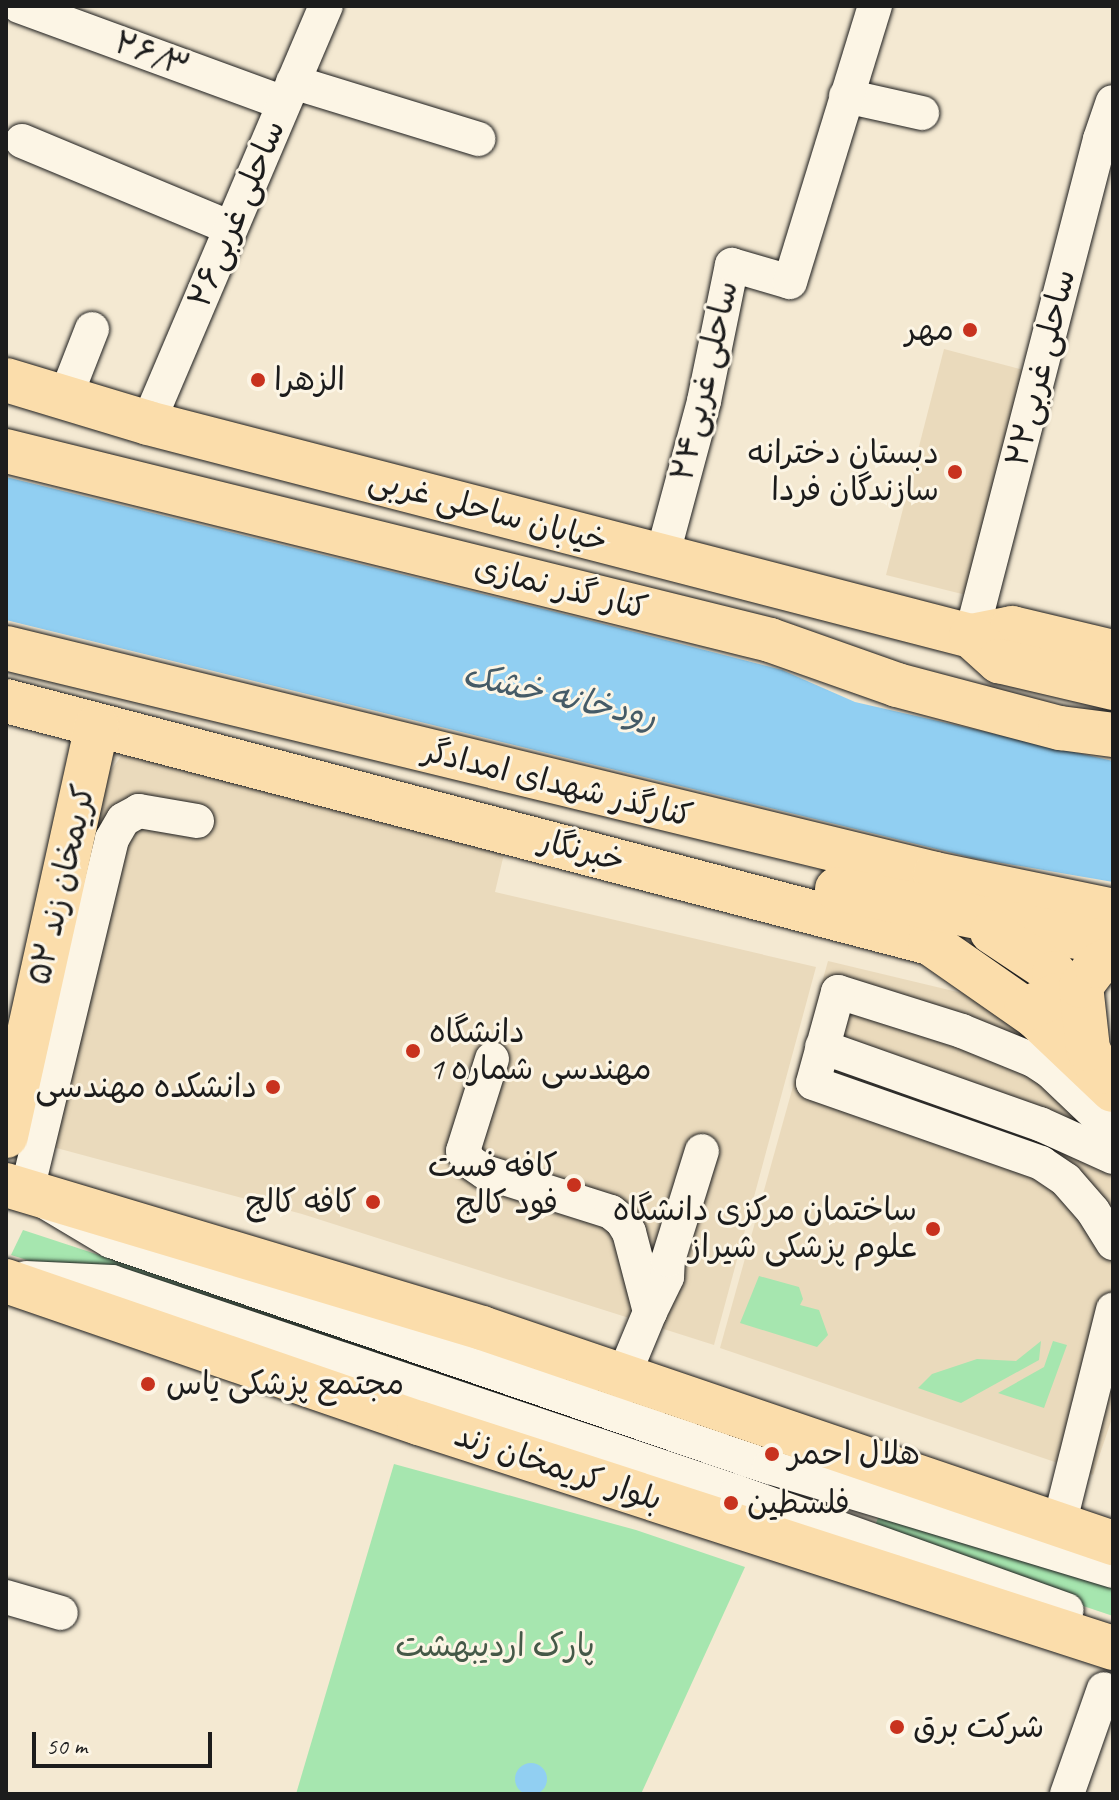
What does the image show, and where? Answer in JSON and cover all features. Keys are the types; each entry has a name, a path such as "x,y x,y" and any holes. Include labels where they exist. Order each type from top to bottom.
{"main road":[{"name":"خیابان ساحلی غربی","path":"6,380 148,423 971,636 1012,628 1113,652"},
{"name":"کنار گذر نمازی","path":"6,451 770,640 897,685 1060,728 1113,735"},
{"name":"خیابان ساحلی غربی","path":"971,636 999,661 1113,688"},
{"path":"770,640 1113,712"},
{"name":"کنارگذر شهدای امدادگر","path":"6,648 919,871 1113,911"},
{"path":"6,681 829,888 1113,944"},
{"name":"خبرنگار","path":"6,701 930,943 1026,1009 1108,1084"},
{"name":"کریمخان زند ۵۲","path":"6,1136 97,726"},
{"path":"967,917 1054,973 1057,995 1026,1009"},
{"path":"1108,1084 1088,1049 1081,986 1096,966 1113,957"},
{"path":"13,1190 482,1328 1113,1543"},
{"name":"بلوار کریمخان زند","path":"6,1279 448,1433 1030,1621 1110,1674"}],"street":[{"name":"۲۶/۳","path":"19,6 289,93 478,139"},
{"name":"ساحلی غربی۲۶","path":"148,423 326,6"},
{"name":"ساحلی غربی۲۴","path":"662,557 704,401 732,265 790,282 875,6"},
{"path":"846,96 922,113"},
{"name":"ساحلی غربی۲۲","path":"971,636 1100,139 1113,102"},
{"path":"22,141 231,228"},
{"path":"65,398 92,329"},
{"path":"197,821 139,811 123,820 112,839 13,1190 111,1241 769,1467 1048,1548 1113,1571"},
{"path":"1112,1237 1066,1180 1041,1163 813,1083 838,992 962,1031 1033,1060 1050,1071 1113,1131"},
{"path":"822,1047 1052,1128 1113,1157"},
{"path":"492,1059 463,1142 463,1151 470,1162 485,1172 611,1212 629,1232 660,1246 668,1260"},
{"path":"623,1377 667,1277 668,1260 702,1151"},
{"path":"629,1232 650,1312"},
{"path":"6,1279 112,1282 737,1492 1113,1625"},
{"path":"1059,1525 1113,1310"},
{"path":"6,1597 61,1613"},
{"path":"1067,1794 1110,1674"}],"shaded area":[{"name":"دبستان دخترانه سازندگان فردا","path":"944,349 1024,370 966,595 886,575"},
{"name":"دانشگاه مهندسی شماره 1","path":"125,751 508,837 495,892 816,967 714,1345 302,1214 12,1136 101,784"},
{"name":"ساختمان مرکزی دانشگاه علوم پزشکی شیراز","path":"828,961 991,1000 1113,1110 1113,1415 1093,1475 720,1348"}],"green space":[{"path":"23,1230 649,1439 641,1445 346,1360 11,1255"},
{"path":"759,1276 799,1287 803,1299 800,1305 819,1310 828,1335 817,1347 740,1323"},
{"path":"1041,1341 1039,1360 961,1403 918,1388 932,1374 977,1359 1016,1361"},
{"path":"1053,1341 1067,1345 1044,1408 998,1393 1044,1367"},
{"name":"پارک اردیبهشت","path":"394,1464 636,1530 745,1567 641,1794 296,1794"},
{"path":"882,1506 1113,1581 1113,1616 872,1535"}],"water":[{"name":"رودخانه خشک","path":"6,477 782,670 855,702 1113,761 1113,882 973,858 6,620"},
{"path":"531,1763 542,1768 547,1779 542,1790 531,1795 520,1790 515,1779 520,1768"}],"place":[{"name":"مهر","path":"970,330"},
{"name":"الزهرا","path":"258,380"},
{"name":"دبستان دخترانه سازندگان فردا","path":"955,472"},
{"name":"دانشگاه مهندسی شماره 1","path":"413,1051"},
{"name":"دانشکده مهندسی","path":"273,1087"},
{"name":"کافه فست فود کالج","path":"574,1185"},
{"name":"کافه کالج","path":"373,1202"},
{"name":"ساختمان مرکزی دانشگاه علوم پزشکی شیراز","path":"933,1229"},
{"name":"مجتمع پزشکی یاس","path":"148,1384"},
{"name":"هلال احمر","path":"772,1454"},
{"name":"فلسطین","path":"731,1503"},
{"name":"شرکت برق","path":"897,1727"}]}
